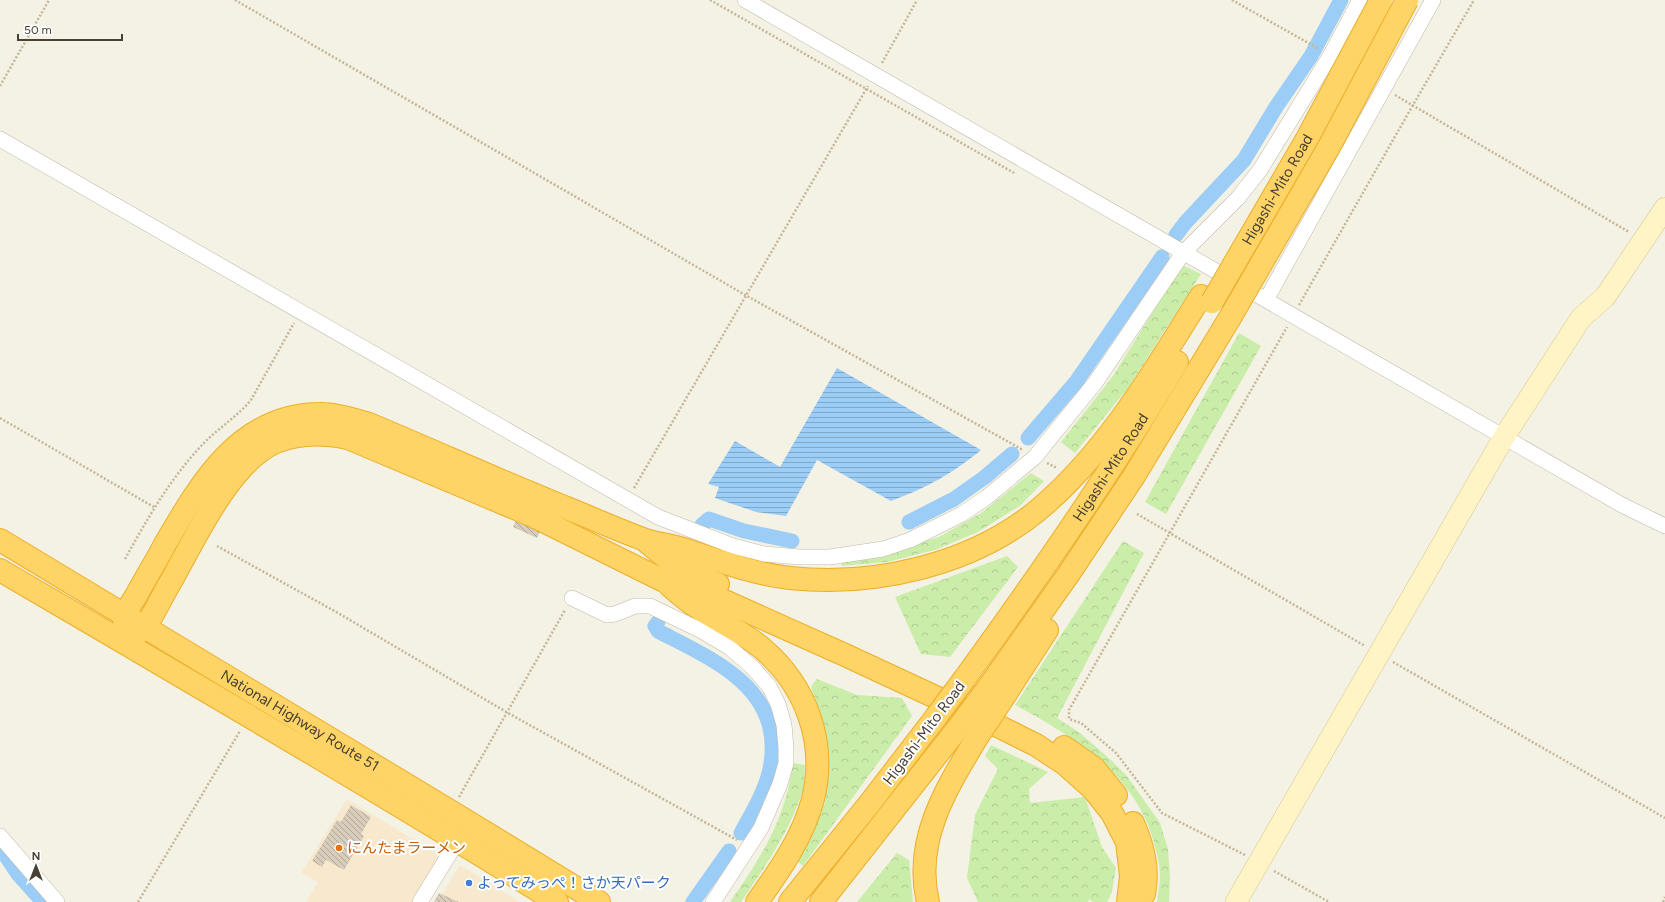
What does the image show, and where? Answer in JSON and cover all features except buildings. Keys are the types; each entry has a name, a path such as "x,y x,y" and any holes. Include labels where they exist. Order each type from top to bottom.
{"highway":[{"name":"Higashi-Mito Road","path":"790,902 870,804 965,678 1046,565 1145,415 1206,299 1308,137 1381,0"},
{"name":"Higashi-Mito Road","path":"821,902 958,728 996,692 1079,580 1141,480 1165,427 1330,145 1407,0"},
{"path":"124,642 125,615 186,509 221,460 238,443 260,428 281,420 302,415 323,414 345,417 369,424 644,540 683,549 752,571 789,578 860,580 892,575 925,567 979,547 1005,533 1036,512 1060,490 1088,462 1129,408 1164,355 1206,299"},
{"path":"124,642 144,627 225,488 256,454 275,442 293,436 311,434 332,434 364,444 531,515 662,580 694,605 737,630 773,658 782,667 795,685 808,708 812,722 816,737 817,754 815,786 806,818 789,854 777,875 757,902"},
{"name":"National Highway Route 51","path":"0,540 599,902"},
{"path":"644,540 675,565 1009,718 1062,746 1094,768 1128,814 1139,836 1144,854 1146,879 1142,902"},
{"name":"National Highway Route 51","path":"0,570 458,840 556,902"},
{"path":"662,580 700,590 844,655 1000,727 1036,746 1065,764 1093,789 1112,813 1127,842 1132,876 1128,902"},
{"path":"928,902 925,890 924,871 925,852 929,832 936,811 949,783 978,736 996,692"}],"street":[{"path":"745,0 1622,505 1665,526"},
{"path":"0,139 658,517 733,546 764,554 799,557 836,556 883,549 910,540 941,526 987,497 1035,457 1095,384 1183,253 1238,198 1260,170 1326,53 1360,0"},
{"path":"1266,300 1433,0"},
{"path":"1236,902 1260,863 1378,654 1504,437 1582,318 1606,297 1665,208"},
{"path":"572,598 607,615 615,614 635,606 650,606 700,630 730,647 752,667 769,686 778,704 784,725 786,748 786,763 780,784 761,828 713,902"},
{"path":"0,836 57,902"},
{"path":"420,902 458,840"}],"path":[{"path":"0,86 49,0"},
{"path":"235,0 747,296 1035,457"},
{"path":"710,0 1019,176"},
{"path":"627,500 918,0"},
{"path":"1232,0 1326,53"},
{"path":"1329,902 1260,863 1162,813 1116,753 1081,723 1070,719 1069,710 1171,534 1293,316 1474,0"},
{"path":"1384,89 1643,240"},
{"path":"125,559 154,507 184,465 222,426 242,411 251,400 300,312"},
{"path":"0,418 154,507"},
{"path":"1137,514 1665,818"},
{"path":"216,546 338,613 508,713 749,847"},
{"path":"450,811 508,713 572,598"},
{"path":"138,902 249,717"},
{"path":"1663,902 1665,897"}],"shaded area":[{"path":"347,799 441,856 413,902 306,902 318,882 301,873"},
{"name":"よってみっぺ！さか天パーク","path":"460,865 520,902 437,902"}],"green space":[{"path":"1182,265 1201,274 1128,388 1075,453 1061,442 1113,376"},
{"path":"1239,333 1261,346 1166,514 1145,502"},
{"path":"1031,473 1044,481 1021,505 978,532 935,550 887,562 842,566 842,562 886,553 939,537 981,513"},
{"path":"1123,541 1144,553 1057,718 1080,733 1127,776 1160,823 1168,849 1170,878 1169,902 1157,902 1160,875 1157,852 1143,815 1131,794 1116,775 1098,758 1058,730 1015,705"},
{"path":"1007,556 1018,567 950,657 921,654 895,597"},
{"path":"817,679 857,695 902,698 912,716 803,866 798,862 825,803 829,754 811,686"},
{"path":"991,745 1048,772 1029,789 1030,803 1085,797 1102,847 1116,868 1112,892 1107,902 1093,902 1089,899 1088,902 978,902 967,878 975,815 998,769 985,756"},
{"path":"793,763 805,765 803,790 798,805 768,862 741,902 730,902 762,853 778,820 790,783"},
{"path":"897,853 909,860 913,902 857,902"}],"water":[{"path":"837,368 981,450 938,480 891,501 817,460 786,516 756,512 715,498 719,487 708,484 735,441 780,467"}],"waterway":[{"path":"1176,235 1185,223 1244,160 1276,107 1311,56 1341,0"},
{"path":"1028,438 1076,382 1162,257"},
{"path":"909,522 954,499 985,477 1012,454"},
{"path":"702,525 709,519 744,531 792,541"},
{"path":"658,622 655,626 658,631 702,654 723,667 742,682 757,699 767,718 772,742 768,778 762,794 741,833"},
{"path":"0,847 18,874 43,902"},
{"path":"693,902 729,851"}],"place":[{"name":"にんたまラーメン","path":"339,848"},
{"name":"よってみっぺ！さか天パーク","path":"469,883"}]}
